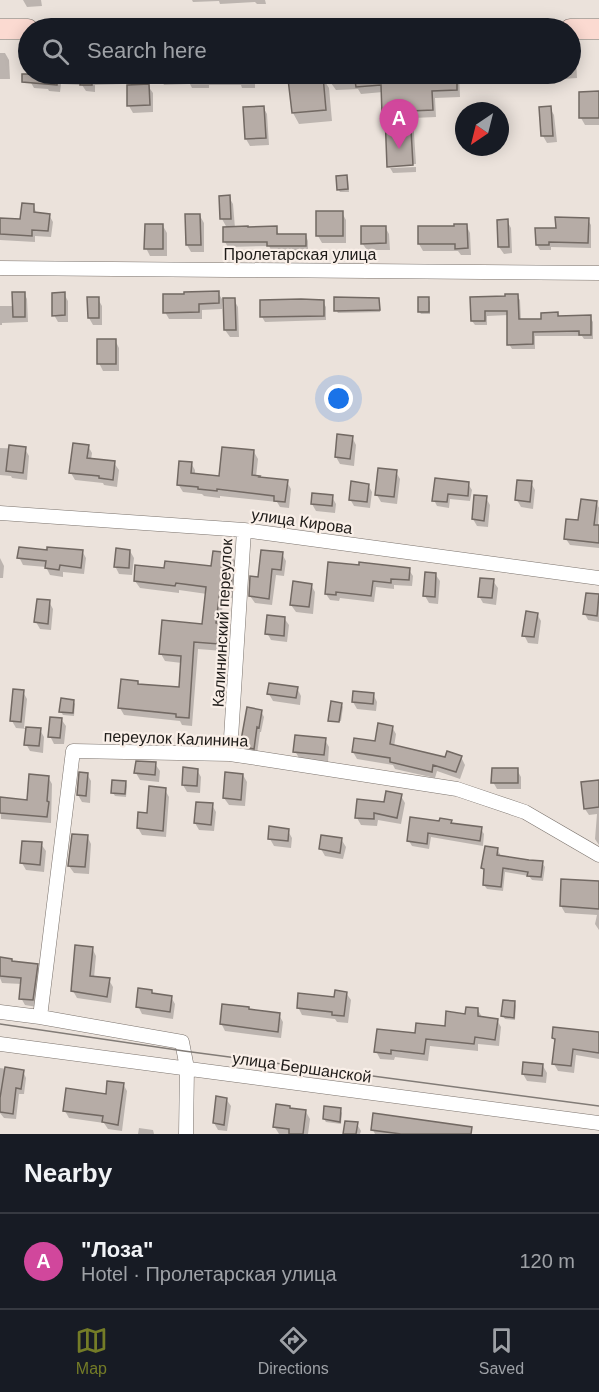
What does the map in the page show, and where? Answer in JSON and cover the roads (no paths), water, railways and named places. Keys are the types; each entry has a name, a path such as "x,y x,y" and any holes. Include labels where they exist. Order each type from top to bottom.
{"main road":[{"path":"0,29 18,29"},
{"path":"581,29 599,29"}],"street":[{"name":"Пролетарская улица","path":"0,268 599,273"},
{"name":"улица Кирова","path":"0,513 244,530 599,578"},
{"name":"Калининский переулок","path":"230,754 244,530"},
{"name":"переулок Калинина","path":"40,1017 74,751 230,754 457,789 525,812 599,855"},
{"path":"0,1012 182,1042 187,1068 186,1134"},
{"name":"улица Бершанской","path":"0,1044 599,1123"}],"tram line":[{"path":"0,1024 599,1106"}],"place":[{"name":"\"Лоза\"","path":"399,149"}]}
